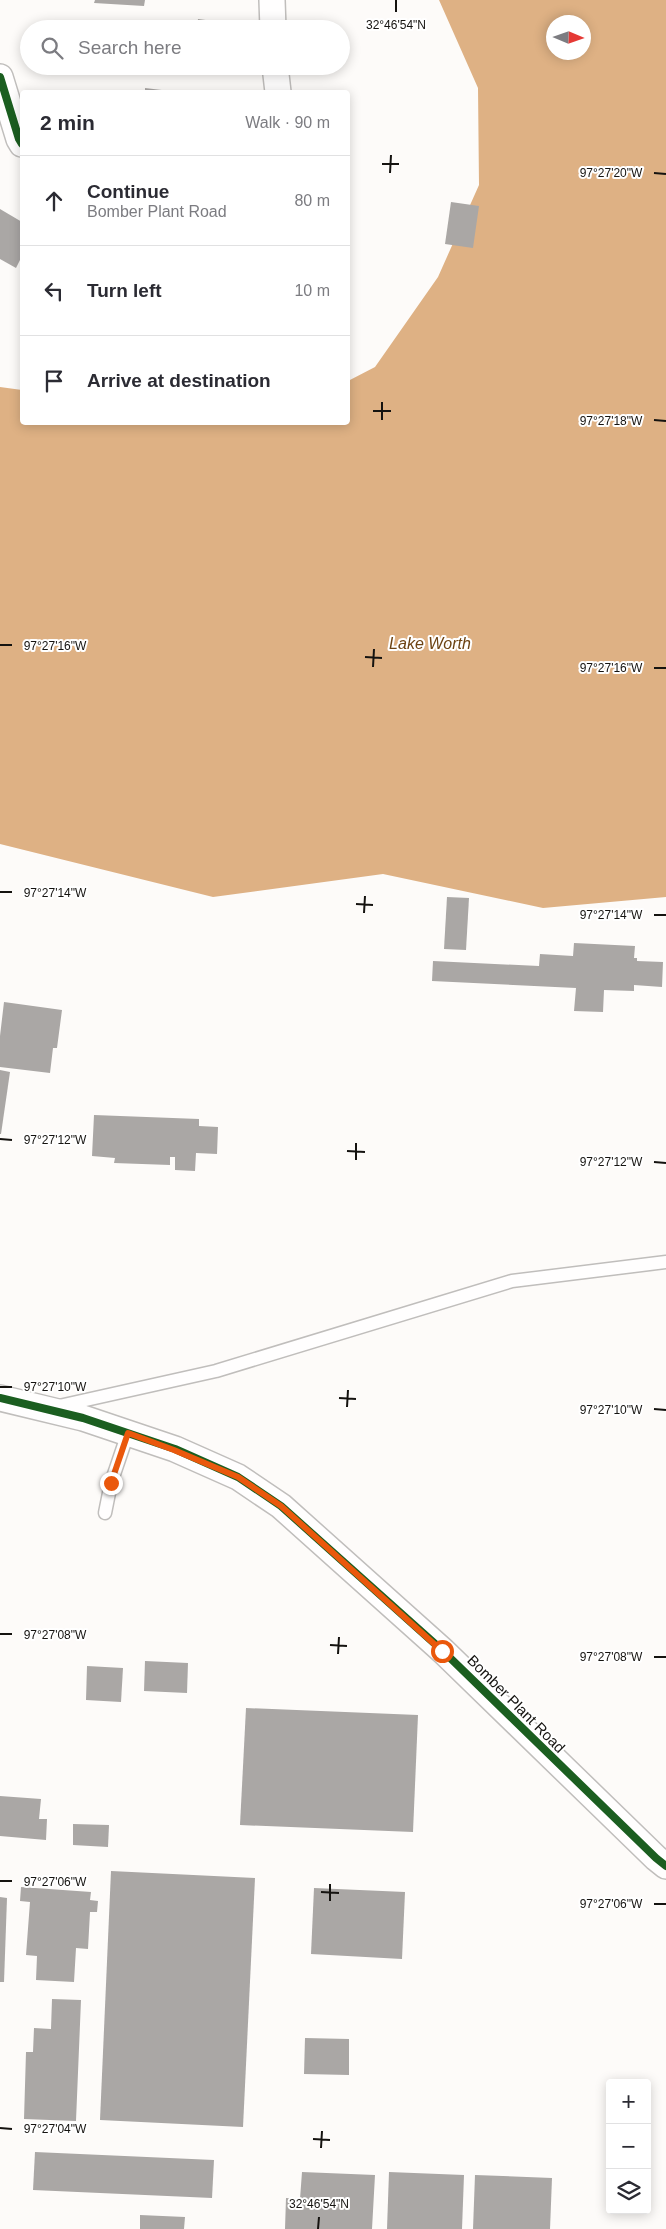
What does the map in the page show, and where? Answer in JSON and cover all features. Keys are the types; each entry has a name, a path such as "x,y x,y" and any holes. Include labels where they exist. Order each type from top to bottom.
{"street":[{"path":"272,0 273,20"},
{"path":"276,75 278,90"},
{"path":"0,77 20,142"},
{"name":"Bomber Plant Road","path":"0,1398 84,1418 174,1450 238,1477 281,1506 442,1651 587,1794 666,1866"}],"lane":[{"path":"46,1409 216,1371 512,1282 666,1262"},
{"path":"105,1513 111,1483 128,1433"}],"water":[{"name":"Lake Worth","path":"439,0 666,0 666,897 543,908 383,874 213,897 0,844 0,387 20,390 20,425 350,425 350,380 375,367 438,277 479,185 478,88"}],"building":[{"path":"95,0 145,0 144,6 94,3"},
{"path":"145,88 162,90 145,90"},
{"path":"451,202 479,206 473,248 445,244"},
{"path":"0,209 20,221 20,260 16,268 0,259"},
{"path":"447,897 469,898 466,950 444,949"},
{"path":"574,943 635,946 634,958 637,958 637,961 663,962 662,987 634,985 634,991 604,990 603,1012 574,1011 576,988 432,981 433,961 539,966 540,954 573,956"},
{"path":"4,1002 62,1010 57,1048 53,1048 50,1073 0,1067 0,1036"},
{"path":"0,1070 10,1072 1,1134 0,1134"},
{"path":"94,1115 199,1119 199,1126 218,1127 217,1154 196,1153 195,1171 175,1170 175,1157 170,1157 170,1165 114,1163 115,1158 92,1156"},
{"path":"145,1661 188,1663 187,1693 144,1691"},
{"path":"87,1666 123,1668 121,1702 86,1700"},
{"path":"246,1708 418,1715 413,1832 240,1825"},
{"path":"0,1796 41,1799 39,1819 47,1819 46,1840 0,1836"},
{"path":"73,1824 109,1825 108,1847 73,1845"},
{"path":"111,1871 255,1878 243,2127 100,2120"},
{"path":"21,1887 91,1892 90,1900 98,1901 97,1912 90,1912 88,1949 76,1948 74,1982 36,1980 37,1956 26,1955 30,1902 20,1901"},
{"path":"314,1888 405,1892 402,1959 311,1954"},
{"path":"0,1897 7,1898 4,1982 0,1982"},
{"path":"52,1999 81,2000 76,2121 24,2119 26,2052 33,2052 34,2028 51,2029"},
{"path":"305,2038 349,2039 349,2075 304,2074"},
{"path":"35,2152 214,2160 212,2198 33,2190"},
{"path":"302,2172 375,2175 372,2229 285,2229 286,2198 300,2199"},
{"path":"389,2172 464,2175 462,2229 387,2229"},
{"path":"475,2175 552,2178 550,2229 473,2229"},
{"path":"140,2215 185,2217 184,2229 140,2229"}],"cycle path":[{"path":"0,77 20,141"},
{"path":"0,1398 83,1418 175,1449 238,1477 281,1506 443,1651 666,1866"}],"route":[{"path":"111,1483 128,1433 238,1477 281,1506 442,1651"}]}
